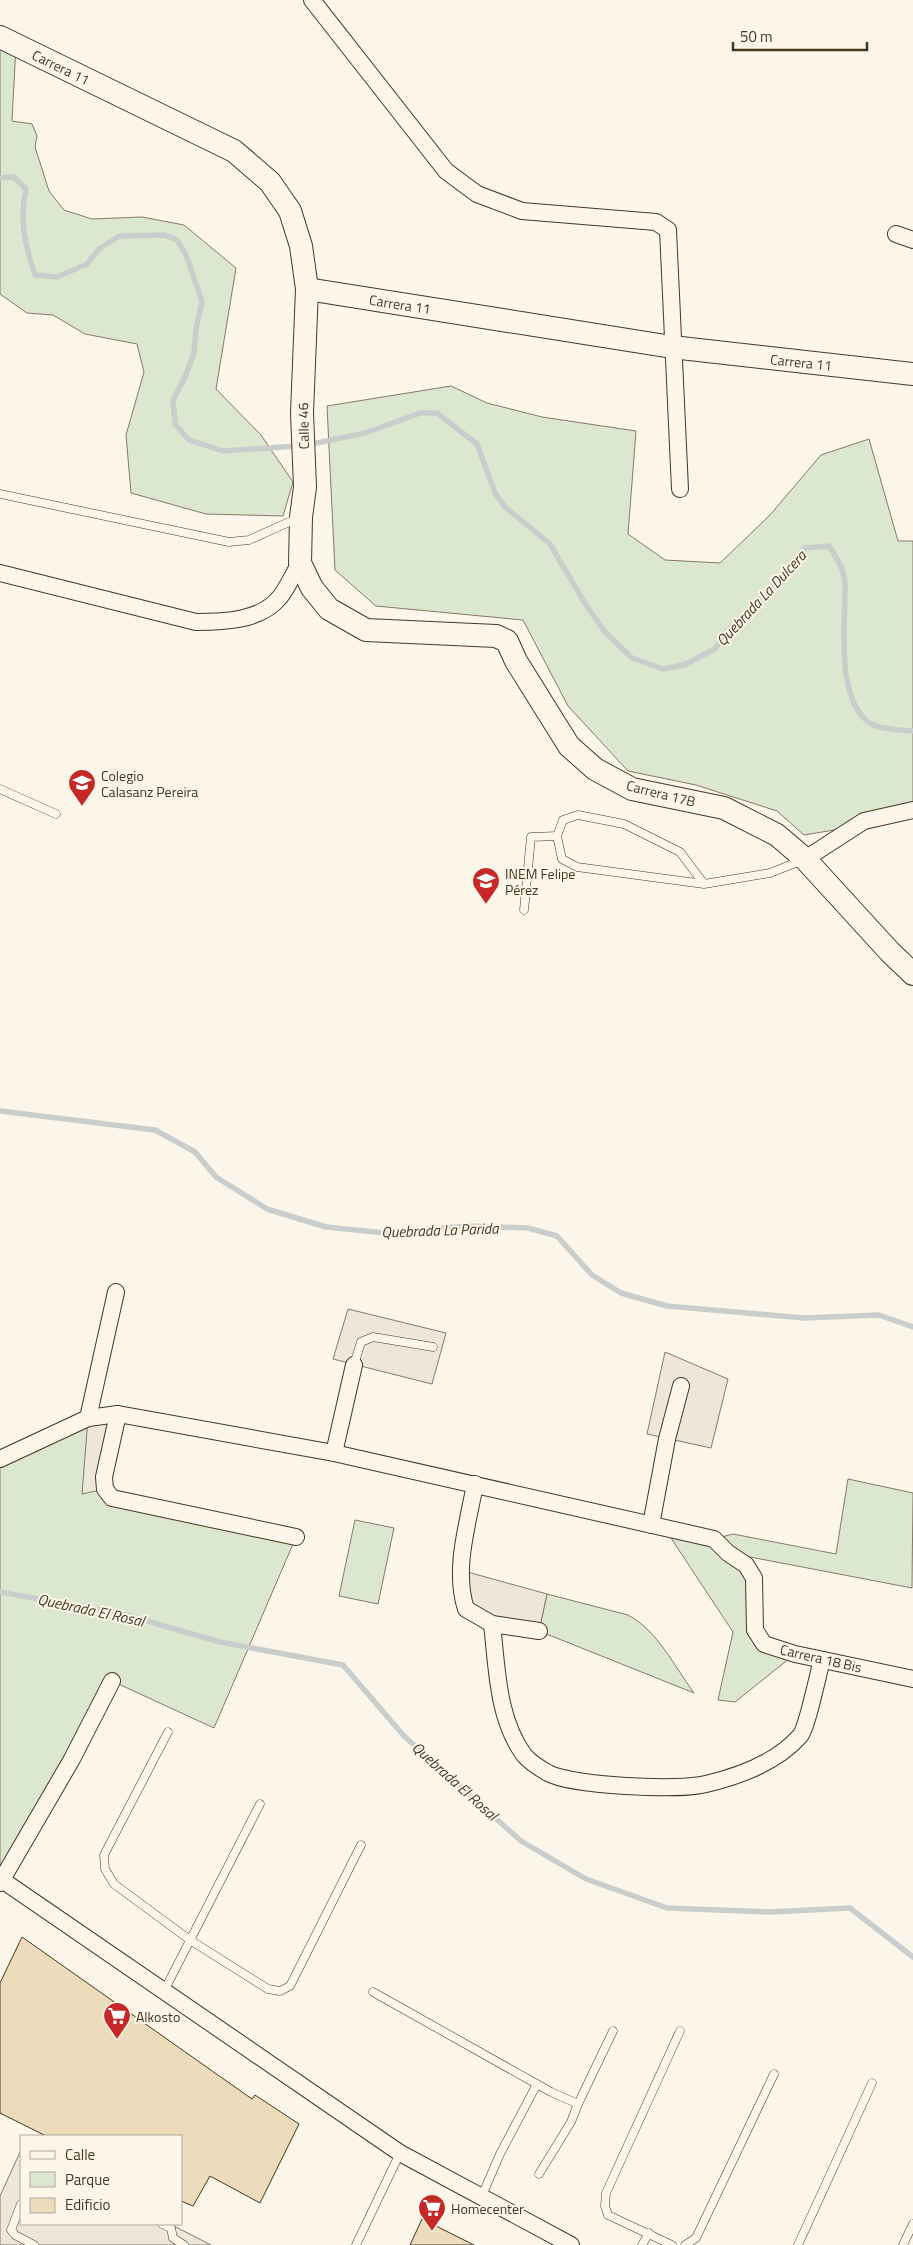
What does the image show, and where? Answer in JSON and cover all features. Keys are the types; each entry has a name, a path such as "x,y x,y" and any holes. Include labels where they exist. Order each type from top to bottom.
{"street":[{"path":"312,0 446,171 477,194 522,211 656,222 668,230 680,489"},
{"name":"Carrera 11","path":"0,38 234,151 270,182 290,211 301,246 307,289 672,347 913,374"},
{"path":"896,234 913,240"},
{"name":"Calle 46","path":"300,562 301,517 305,487 302,413 307,289"},
{"path":"0,572 196,622 229,622 258,613 280,598 300,562"},
{"name":"Carrera 17B","path":"300,562 320,601 329,609 366,630 496,636 507,641 516,661 569,746 595,769 632,789 724,808 777,836 805,859 890,952 912,972"},
{"path":"805,859 864,821 913,810"},
{"path":"88,1418 116,1292"},
{"path":"334,1453 354,1365"},
{"path":"0,1459 88,1418 118,1414 334,1453 651,1525 668,1439 681,1386"},
{"path":"118,1414 104,1477 105,1488 112,1498 296,1537"},
{"path":"475,1484 460,1570 460,1592 466,1609 492,1624 539,1632"},
{"name":"Carrera 18 Bis","path":"651,1525 714,1539 728,1553 746,1565 754,1578 755,1630 764,1644 822,1660 913,1679"},
{"path":"492,1624 501,1697 508,1727 525,1756 549,1774 591,1783 647,1786 704,1785 736,1775 772,1760 801,1735 822,1660"},
{"path":"112,1681 72,1759 1,1882 400,2153 571,2245"}],"lane":[{"path":"0,494 229,542 249,540 301,517"},
{"path":"0,789 56,814"},
{"path":"704,884 680,852 624,824 578,815 563,820 557,836 562,859 577,867 704,884 770,873 805,859"},
{"path":"524,910 532,837 557,836"},
{"path":"354,1365 362,1342 373,1337 433,1347"},
{"path":"168,1732 104,1855 105,1869 114,1884 190,1940 268,1989 280,1991 290,1986 361,1845"},
{"path":"164,1991 260,1804"},
{"path":"373,1992 537,2084 578,2104"},
{"path":"539,2174 570,2122 613,2031"},
{"path":"672,2245 608,2215 605,2206 606,2194 680,2031"},
{"path":"686,2245 696,2238 774,2074"},
{"path":"798,2245 872,2083"},
{"path":"481,2198 500,2154 537,2084"},
{"path":"356,2245 400,2153"},
{"path":"20,2207 11,2230 15,2235 34,2245"},
{"path":"903,2245 913,2224"},
{"path":"164,2225 171,2228 173,2238 184,2245"},
{"path":"642,2245 649,2233"}],"green space":[{"path":"0,40 16,45 12,121 32,124 37,136 35,147 49,191 64,210 92,219 142,217 184,225 236,268 216,389 261,435 293,482 283,516 206,514 131,493 126,435 144,372 137,344 85,334 53,315 27,313 0,294"},
{"path":"451,386 487,403 542,417 636,431 628,534 665,560 720,563 770,515 821,455 869,439 898,541 913,541 913,817 804,835 777,811 696,785 628,771 568,706 523,620 376,606 335,570 327,406"},
{"path":"88,1418 87,1442 105,1489 296,1537 214,1728 112,1681 0,1878 0,1457"},
{"path":"848,1479 913,1493 912,1588 729,1553 746,1565 755,1630 795,1654 735,1702 718,1700 733,1632 665,1529 714,1539 733,1534 836,1554"},
{"path":"355,1520 394,1528 378,1604 339,1596"},
{"path":"547,1594 628,1615 657,1639 694,1693 539,1631"}],"shaded area":[{"path":"348,1309 446,1333 432,1384 333,1359"},
{"path":"665,1352 728,1379 711,1448 647,1434"},
{"path":"118,1414 105,1489 82,1494 88,1418"},
{"path":"460,1570 547,1594 539,1631 466,1609"},
{"path":"20,2152 20,2225 172,2225 211,2245 0,2245 0,2196"}],"building":[{"path":"22,1937 252,2099 255,2095 299,2124 260,2203 210,2176 193,2206 182,2201 182,2135 44,2135 0,2113 0,1983"},
{"name":"Homecenter","path":"422,2219 474,2245 410,2245"}],"waterway":[{"name":"Quebrada La Dulcera","path":"0,178 14,177 26,189 23,211 24,232 35,275 57,277 87,264 99,249 119,236 165,235 177,240 186,255 202,301 196,329 194,353 185,377 173,400 175,424 189,440 223,451 298,446"},
{"name":"Quebrada La Dulcera","path":"307,445 365,433 420,413 437,413 477,444 495,493 505,507 550,544 586,605 605,632 632,658 663,669 684,665 715,649 727,631 769,591 805,548 829,546 841,566 845,581 844,658 851,697 859,713 871,724 886,729 913,731"},
{"name":"Quebrada La Parida","path":"0,1111 155,1130 195,1152 216,1177 267,1209 326,1227 385,1233 468,1226 528,1228 557,1236 592,1275 621,1293 667,1306 804,1318 879,1315 913,1327"},
{"name":"Quebrada El Rosal","path":"0,1592 126,1615 220,1642 343,1665 404,1736 521,1841 586,1879 667,1908 770,1912 850,1908 913,1957"}],"place":[{"name":"Colegio Calasanz Pereira","path":"82,807"},
{"name":"INEM Felipe Pérez","path":"486,905"},
{"name":"Alkosto","path":"117,2040"},
{"name":"Homecenter","path":"432,2232"}]}
